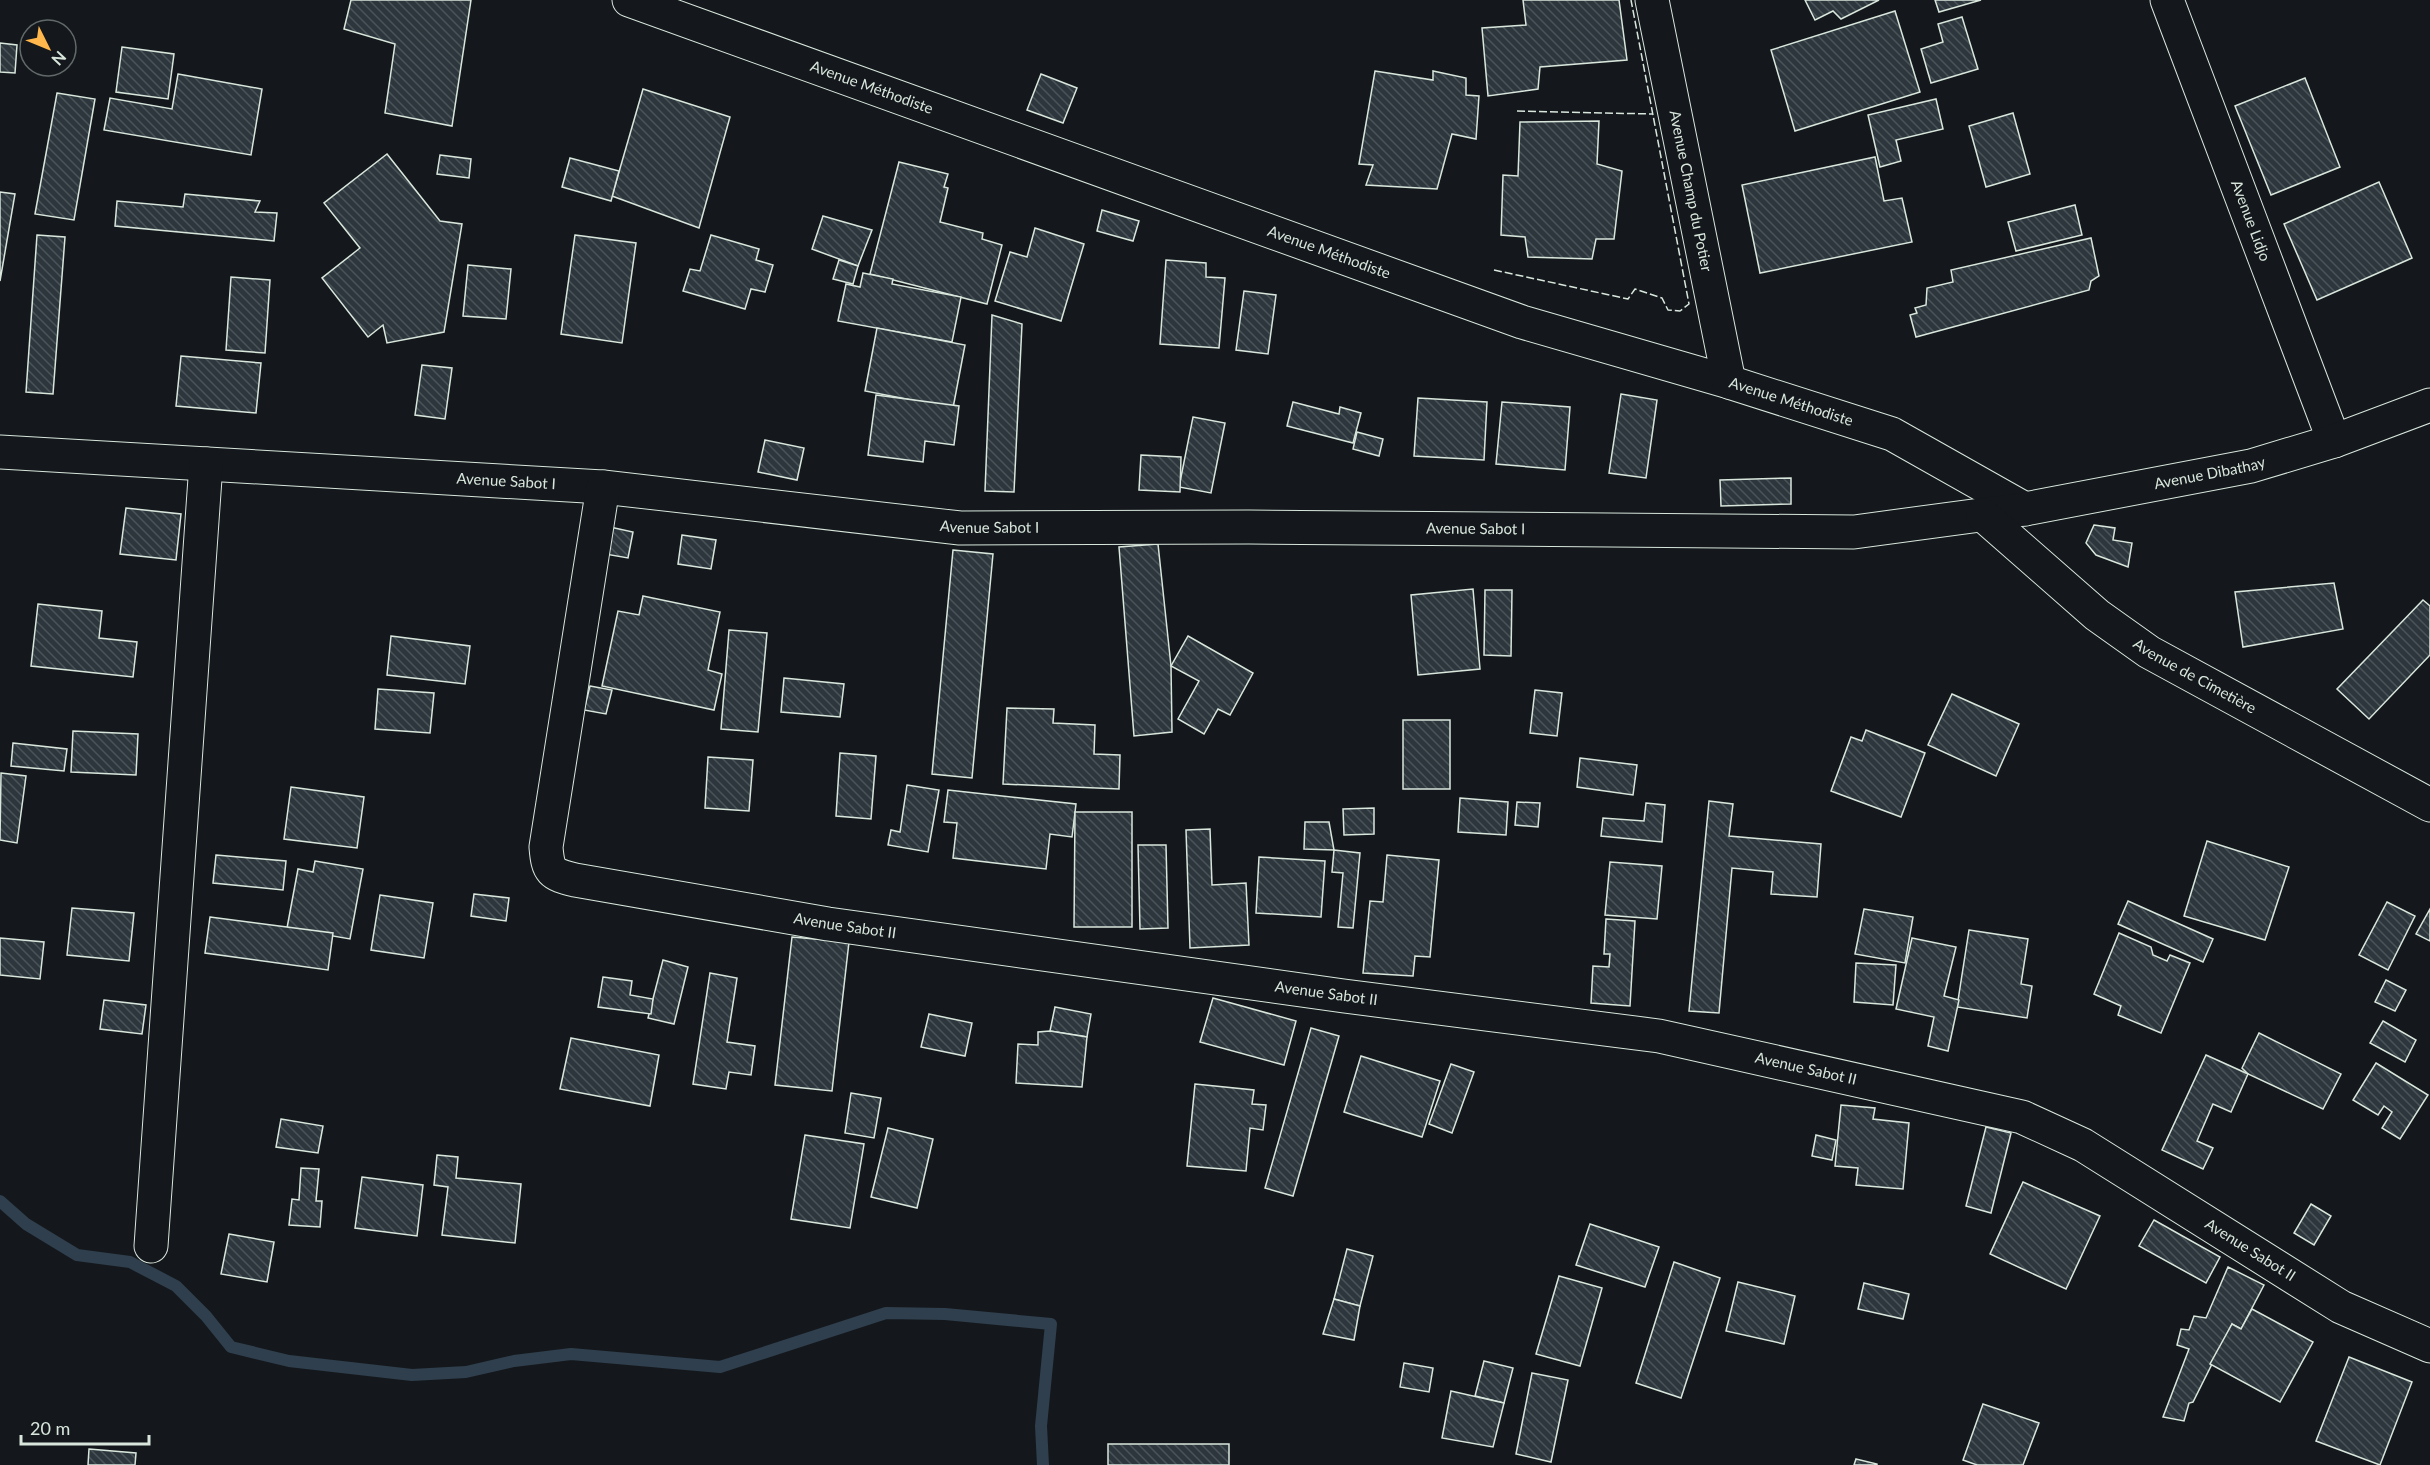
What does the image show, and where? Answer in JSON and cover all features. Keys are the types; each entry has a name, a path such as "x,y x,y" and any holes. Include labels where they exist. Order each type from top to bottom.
{"street":[{"name":"Avenue Méthodiste","path":"629,0 1522,322 1729,382 1892,434 2025,509"},
{"name":"Avenue Champ du Potier","path":"1652,0 1729,382"},
{"name":"Avenue Lidjo","path":"2167,0 2334,441"},
{"name":"Avenue Dibathay","path":"1983,514 2025,509 2251,466 2334,441 2430,405"},
{"name":"Avenue Sabot I","path":"0,452 603,487 960,528 1249,527 1854,532 1983,514"},
{"path":"151,1246 206,464"},
{"name":"Avenue Sabot II","path":"603,487 546,847 548,866 556,874 575,880 828,924 1332,995 1659,1036 2022,1117 2083,1145 2341,1307 2430,1346"},
{"name":"Avenue de Cimetière","path":"1983,514 2097,615 2149,652 2430,805"}],"building":[{"path":"351,0 471,0 452,126 385,113 395,44 344,29"},
{"path":"1523,0 1619,0 1627,60 1540,67 1538,89 1488,96 1482,28 1526,25"},
{"path":"1805,0 1879,0 1841,19 1833,11 1815,20"},
{"path":"1935,0 1981,0 1939,12"},
{"path":"1895,11 1920,92 1795,131 1771,50"},
{"path":"1962,17 1978,69 1931,83 1921,49 1943,42 1938,24"},
{"path":"0,43 17,45 15,73 0,72"},
{"path":"122,47 174,54 168,99 116,92"},
{"path":"1375,71 1433,80 1433,71 1466,78 1466,95 1479,96 1476,139 1452,134 1437,189 1366,185 1373,165 1359,164"},
{"path":"178,74 262,89 251,155 104,130 110,98 172,109"},
{"path":"1041,74 1077,88 1063,123 1027,110"},
{"path":"2305,78 2340,167 2271,195 2235,106"},
{"path":"643,89 730,117 699,228 612,196"},
{"path":"57,93 95,99 74,220 35,214"},
{"path":"1936,99 1943,129 1896,140 1901,161 1880,167 1868,115"},
{"path":"2013,113 2030,174 1986,187 1969,126"},
{"path":"1599,121 1597,164 1622,171 1614,239 1596,239 1592,259 1528,257 1525,237 1501,235 1503,175 1518,176 1520,122"},
{"path":"387,154 440,221 462,224 444,332 387,343 383,325 368,337 322,278 360,248 324,203"},
{"path":"440,155 471,159 469,178 437,174"},
{"path":"1875,157 1884,201 1902,198 1912,242 1760,273 1742,185"},
{"path":"570,158 619,171 611,201 562,187"},
{"path":"899,162 948,174 944,187 948,188 940,222 983,233 982,239 1002,245 987,304 870,274"},
{"path":"2379,182 2412,258 2317,300 2284,224"},
{"path":"0,192 15,194 0,281"},
{"path":"185,194 260,201 255,212 277,213 274,241 115,226 117,201 183,207"},
{"path":"2075,205 2082,235 2016,251 2008,222"},
{"path":"1102,210 1139,221 1133,241 1097,231"},
{"path":"823,216 872,230 858,266 812,249"},
{"path":"1035,228 1084,244 1061,321 995,301 1010,252 1027,257"},
{"path":"37,235 65,237 53,394 26,392"},
{"path":"575,235 636,243 622,343 561,334"},
{"path":"711,235 759,249 756,260 773,265 765,292 751,289 745,309 683,291 690,269 700,271"},
{"path":"2091,238 2099,276 2091,281 2089,290 1916,337 1910,315 1917,313 1915,308 1926,305 1927,288 1953,282 1951,270"},
{"path":"839,260 858,266 853,284 833,279"},
{"path":"1166,260 1206,263 1206,277 1225,278 1219,348 1160,344"},
{"path":"468,265 511,269 506,319 463,316"},
{"path":"863,273 893,279 892,284 961,297 952,342 838,321 846,284 860,287"},
{"path":"231,277 270,280 265,353 226,350"},
{"path":"1244,291 1276,295 1268,354 1236,350"},
{"path":"992,315 1022,324 1014,492 985,491"},
{"path":"877,328 965,345 953,408 865,391"},
{"path":"181,356 261,363 256,413 176,406"},
{"path":"422,365 452,368 445,419 415,415"},
{"path":"1621,394 1657,400 1646,478 1609,473"},
{"path":"876,395 959,406 954,445 925,441 923,462 868,455"},
{"path":"1418,398 1487,402 1484,460 1414,456"},
{"path":"1293,402 1339,414 1340,407 1361,413 1353,443 1287,426"},
{"path":"1502,402 1570,407 1565,470 1496,464"},
{"path":"1193,417 1225,423 1211,493 1179,487"},
{"path":"1357,432 1383,439 1379,456 1353,449"},
{"path":"765,440 804,448 797,480 758,472"},
{"path":"1141,455 1181,457 1180,492 1139,490"},
{"path":"1791,478 1791,504 1721,506 1720,480"},
{"path":"126,508 181,514 176,560 120,554"},
{"path":"2094,525 2115,528 2113,540 2132,543 2128,567 2096,555 2086,543"},
{"path":"610,527 633,532 628,558 605,554"},
{"path":"682,535 716,540 711,569 678,564"},
{"path":"1158,544 1171,666 1172,732 1134,736 1119,547"},
{"path":"953,550 993,554 972,778 932,774"},
{"path":"2334,583 2343,629 2243,647 2235,592"},
{"path":"1473,589 1480,669 1418,675 1411,595"},
{"path":"1485,590 1512,590 1511,656 1484,655"},
{"path":"643,596 720,612 708,670 722,674 714,710 602,686 618,611 639,615"},
{"path":"2423,600 2430,606 2430,655 2369,719 2337,689"},
{"path":"38,604 102,611 99,638 137,642 133,677 31,666"},
{"path":"729,630 767,633 758,732 721,729"},
{"path":"391,636 470,646 465,684 387,675"},
{"path":"1188,636 1253,673 1230,715 1218,709 1204,734 1178,719 1199,681 1171,666"},
{"path":"784,678 844,684 840,717 781,712"},
{"path":"590,686 612,690 606,714 584,710"},
{"path":"378,689 434,693 430,733 375,729"},
{"path":"1535,690 1562,693 1557,736 1530,733"},
{"path":"1952,694 2019,724 1996,776 1928,745"},
{"path":"1007,708 1054,709 1053,723 1095,725 1094,754 1120,755 1119,789 1003,784"},
{"path":"1403,720 1450,720 1450,789 1403,789"},
{"path":"1866,730 1925,753 1901,817 1831,791 1851,737 1862,741"},
{"path":"73,731 138,734 136,775 71,772"},
{"path":"13,743 67,749 64,771 11,766"},
{"path":"840,753 876,756 871,819 836,816"},
{"path":"708,757 753,760 749,811 705,808"},
{"path":"1580,758 1637,765 1633,795 1577,787"},
{"path":"1,773 26,776 17,843 0,840"},
{"path":"907,785 939,790 928,852 888,845 891,830 900,832"},
{"path":"291,787 364,797 357,848 284,839"},
{"path":"948,790 1076,804 1072,837 1050,834 1046,869 953,858 957,823 944,822"},
{"path":"1460,798 1508,802 1506,835 1458,832"},
{"path":"1709,801 1733,804 1729,836 1821,844 1817,897 1771,894 1773,872 1732,868 1719,1013 1689,1011"},
{"path":"1517,802 1540,803 1538,827 1515,825"},
{"path":"1646,803 1665,805 1662,842 1601,836 1603,818 1644,821"},
{"path":"1374,808 1374,834 1344,835 1343,809"},
{"path":"1075,812 1132,812 1132,927 1074,927"},
{"path":"1305,822 1329,822 1334,850 1304,849"},
{"path":"1210,829 1212,885 1246,883 1249,945 1190,948 1186,830"},
{"path":"2207,841 2289,867 2265,940 2184,916"},
{"path":"1138,845 1166,845 1168,928 1140,929"},
{"path":"1334,850 1360,853 1353,928 1338,927 1343,873 1332,872"},
{"path":"216,855 286,861 283,890 213,883"},
{"path":"1387,855 1439,860 1430,957 1415,956 1413,976 1363,973 1370,901 1383,902"},
{"path":"1259,857 1325,861 1321,917 1256,913"},
{"path":"315,861 363,869 350,939 287,928 298,869 313,872"},
{"path":"1610,862 1662,866 1657,919 1605,915"},
{"path":"474,894 509,898 506,921 471,916"},
{"path":"380,895 433,903 424,958 371,950"},
{"path":"2128,901 2213,939 2203,962 2118,924"},
{"path":"2387,902 2415,916 2388,970 2359,955"},
{"path":"72,908 134,913 129,961 67,955"},
{"path":"1864,909 1913,917 1905,963 1855,954"},
{"path":"2430,909 2430,941 2416,934"},
{"path":"210,917 333,933 328,970 205,953"},
{"path":"1606,919 1635,921 1630,1006 1591,1003 1593,966 1609,967 1610,954 1604,954"},
{"path":"1969,930 2028,939 2021,984 2032,986 2027,1018 1957,1007"},
{"path":"2119,933 2151,947 2153,955 2167,961 2170,955 2190,963 2161,1033 2118,1015 2121,1006 2094,994"},
{"path":"792,937 849,942 832,1091 775,1085"},
{"path":"0,938 44,942 40,979 0,975"},
{"path":"1912,938 1956,947 1944,996 1959,1000 1948,1051 1928,1046 1934,1017 1896,1009"},
{"path":"663,960 688,967 674,1024 648,1018"},
{"path":"1856,963 1896,965 1893,1005 1854,1002"},
{"path":"710,973 737,978 727,1042 755,1046 751,1075 729,1072 726,1089 693,1084"},
{"path":"603,977 632,981 630,995 653,999 651,1014 598,1007"},
{"path":"2386,980 2406,990 2395,1011 2375,1002"},
{"path":"1213,998 1296,1021 1284,1065 1200,1042"},
{"path":"104,1000 146,1005 142,1034 100,1029"},
{"path":"1055,1007 1091,1014 1087,1037 1050,1031"},
{"path":"929,1014 972,1023 965,1056 921,1047"},
{"path":"2383,1021 2416,1040 2405,1062 2370,1043"},
{"path":"1311,1028 1339,1036 1293,1196 1265,1188"},
{"path":"1050,1031 1087,1037 1082,1087 1016,1083 1018,1044 1038,1045 1038,1032"},
{"path":"2259,1033 2341,1074 2323,1109 2248,1074 2242,1068"},
{"path":"571,1038 659,1055 650,1106 560,1089"},
{"path":"2206,1055 2248,1074 2231,1112 2213,1104 2197,1141 2213,1148 2203,1169 2162,1150"},
{"path":"1361,1056 1440,1081 1422,1137 1344,1112"},
{"path":"2376,1063 2428,1095 2400,1139 2382,1128 2392,1112 2384,1106 2378,1115 2353,1100"},
{"path":"1451,1064 1474,1072 1452,1133 1429,1124"},
{"path":"1195,1084 1254,1090 1252,1104 1266,1105 1263,1130 1250,1128 1246,1171 1187,1166"},
{"path":"851,1093 881,1098 874,1138 845,1133"},
{"path":"1841,1105 1875,1108 1873,1119 1909,1123 1903,1189 1856,1185 1858,1168 1835,1166"},
{"path":"281,1119 323,1126 318,1153 276,1147"},
{"path":"1986,1127 2011,1133 1991,1213 1966,1206"},
{"path":"888,1128 933,1139 917,1208 871,1197"},
{"path":"805,1135 864,1144 850,1228 791,1219"},
{"path":"1816,1135 1836,1140 1832,1160 1812,1156"},
{"path":"437,1155 458,1157 456,1178 521,1184 515,1243 442,1235 448,1187 434,1185"},
{"path":"301,1168 319,1169 316,1201 322,1201 320,1227 289,1225 292,1199 299,1200"},
{"path":"362,1177 423,1185 417,1236 355,1228"},
{"path":"2023,1182 2100,1216 2066,1289 1990,1254"},
{"path":"2311,1204 2331,1216 2314,1245 2294,1233"},
{"path":"2154,1220 2220,1257 2206,1283 2139,1246"},
{"path":"1590,1224 1659,1247 1645,1287 1576,1265"},
{"path":"229,1234 274,1242 267,1282 221,1274"},
{"path":"1347,1249 1373,1256 1360,1306 1334,1299"},
{"path":"1674,1262 1720,1278 1681,1398 1636,1383"},
{"path":"2228,1267 2264,1285 2241,1329 2232,1324 2193,1402 2189,1403 2184,1421 2163,1417 2189,1349 2177,1345 2181,1329 2189,1330 2194,1316 2206,1318"},
{"path":"1559,1276 1602,1288 1580,1366 1536,1354"},
{"path":"1738,1282 1795,1296 1784,1344 1726,1331"},
{"path":"1864,1283 1909,1294 1903,1319 1858,1309"},
{"path":"1334,1299 1360,1306 1354,1340 1323,1334"},
{"path":"2252,1309 2313,1342 2280,1402 2210,1364 2232,1324 2241,1329"},
{"path":"2349,1357 2412,1382 2380,1465 2316,1441"},
{"path":"1484,1361 1513,1368 1504,1403 1475,1396"},
{"path":"1404,1363 1433,1368 1429,1392 1400,1387"},
{"path":"1532,1373 1568,1380 1551,1462 1516,1454"},
{"path":"1451,1391 1504,1403 1493,1447 1442,1438"},
{"path":"1983,1404 2039,1423 2023,1465 1977,1465 1963,1460"},
{"path":"1108,1444 1229,1444 1229,1465 1108,1465"},
{"path":"89,1449 136,1453 135,1465 88,1465"},
{"path":"1856,1459 1877,1464 1877,1465 1854,1465"}],"waterway":[{"path":"0,1201 26,1224 77,1255 130,1262 176,1286 206,1316 231,1347 289,1361 412,1375 466,1372 514,1361 571,1354 720,1367 886,1313 945,1314 1051,1324 1041,1426 1043,1465"}],"fence":[{"path":"1494,270 1628,299 1635,289 1662,298 1668,310 1680,311 1689,304 1631,0"},
{"path":"1517,111 1652,114"}]}
